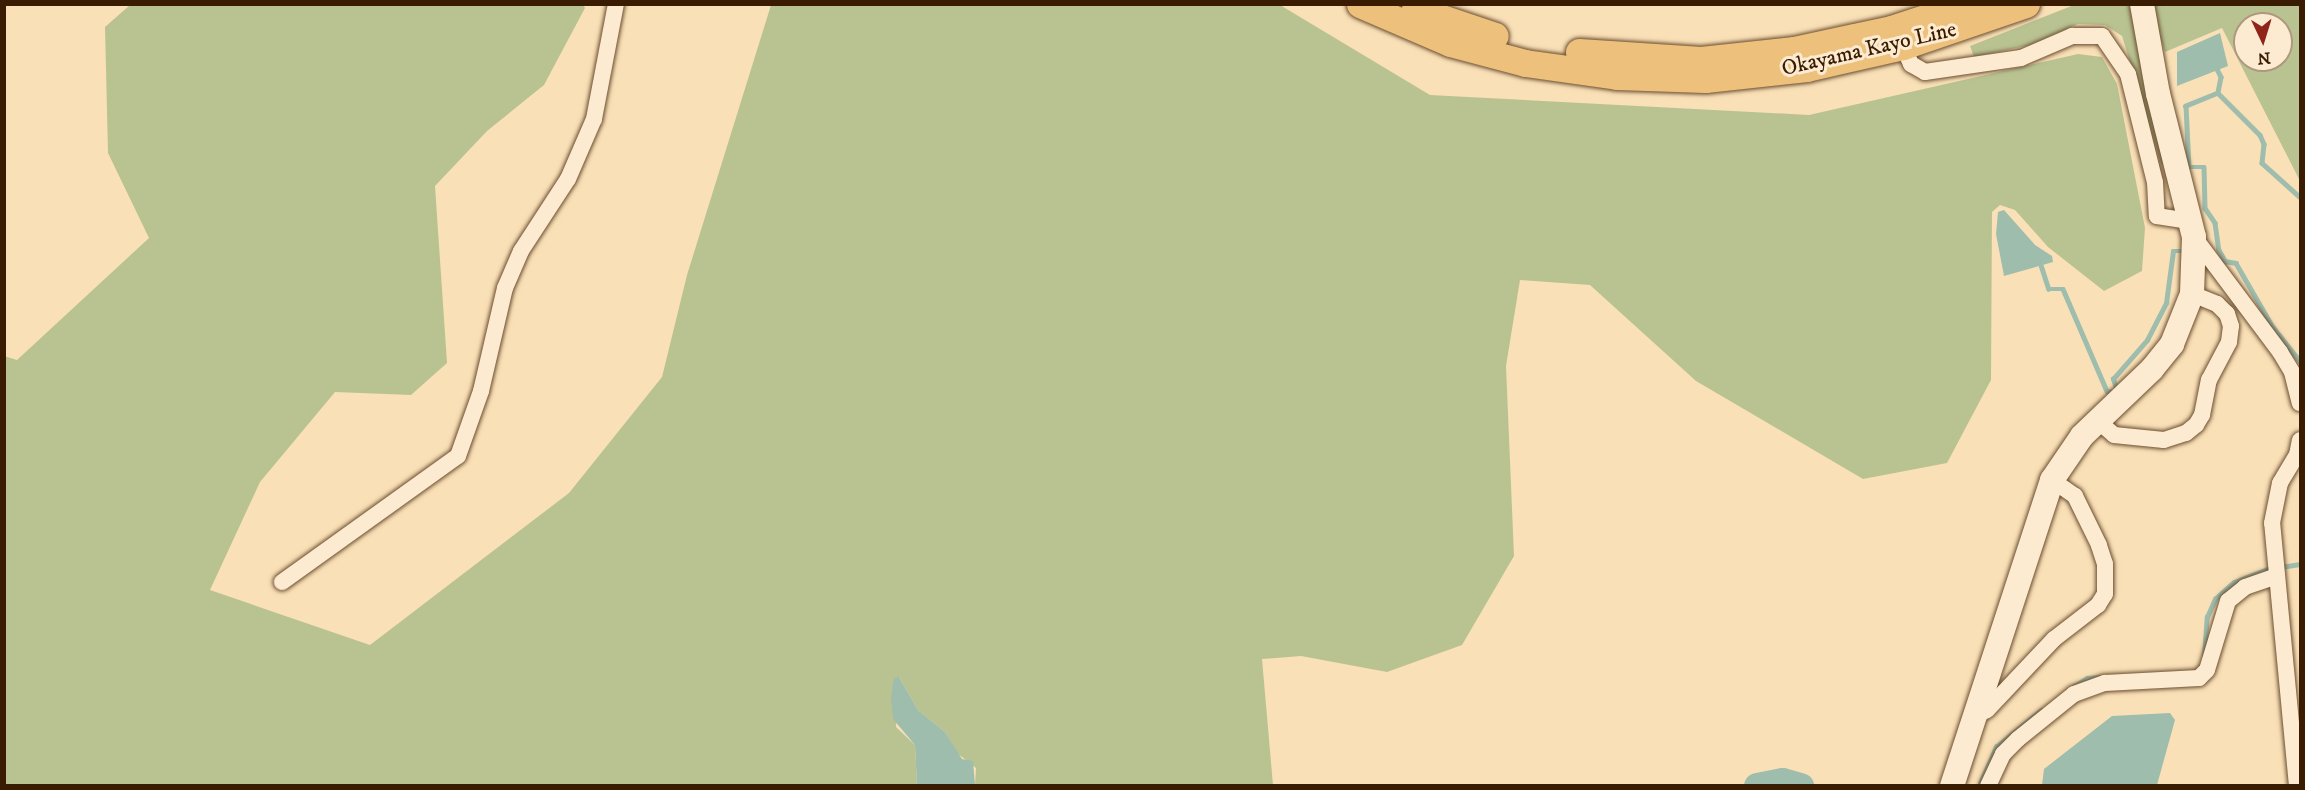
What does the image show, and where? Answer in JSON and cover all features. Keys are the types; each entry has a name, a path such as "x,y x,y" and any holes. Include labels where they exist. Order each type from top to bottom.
{"main road":[{"name":"Okayama Kayo Line","path":"1360,4 1450,43 1525,63 1617,76 1705,79 1806,68 1903,45 2026,4"},
{"name":"Okayama Kayo Line","path":"1402,4 1471,30 1535,46 1613,57 1701,60 1794,50 1891,29 1967,4"}],"street":[{"path":"282,582 458,456 481,391 505,288 521,251 568,179 594,119 616,4"},
{"path":"1952,786 2002,624 2052,480 2082,436 2152,369 2172,344 2192,294 2192,229 2158,94 2142,4"},
{"path":"1903,45 1911,64 1924,72 2021,58 2072,36 2102,36 2128,74 2155,182 2157,216 2192,229 2280,352 2292,372 2301,403"},
{"path":"2098,422 2114,435 2164,440 2186,433 2196,424 2202,415 2209,380 2229,342 2231,326 2227,314 2217,304 2192,294"},
{"path":"2297,786 2272,523 2274,502 2301,440"},
{"path":"1975,716 1987,710 2054,639 2098,605 2105,594 2105,564 2099,545 2075,496 2052,480"},
{"path":"1988,786 2003,754 2074,694 2105,683 2199,678 2210,665 2228,601 2245,587 2277,570"}],"green space":[{"path":"583,4 585,8 544,85 487,131 435,186 447,363 411,395 335,392 260,482 210,590 370,645 569,493 662,377 687,275 771,5 1280,5 1430,95 1809,115 2078,54 2102,57 2117,84 2145,228 2142,271 2104,291 2048,247 2015,210 2000,205 1992,212 1991,380 1947,463 1863,479 1696,381 1590,285 1520,280 1506,366 1514,556 1462,645 1387,672 1301,656 1262,659 1273,785 975,785 976,768 957,753 945,732 918,710 899,677 896,727 915,745 917,785 5,785 4,356 17,360 149,238 108,153 105,27 130,5"},
{"path":"2074,5 2136,5 2167,169 2161,163 2122,36 2105,25 2078,24 2030,45 1974,57 1970,46"},
{"path":"2148,5 2300,5 2300,181 2244,72 2293,72 2293,12 2233,12 2233,50 2222,28 2165,52"}],"shaded area":[{"path":"2220,33 2228,66 2177,86 2177,52"},
{"path":"2004,210 2035,245 2052,256 2053,262 2004,276 1996,234 1998,212"},
{"path":"899,677 918,710 945,732 962,759 973,761 975,785 917,785 915,745 893,719 891,698 894,678"},
{"path":"2170,713 2175,720 2157,785 2042,785 2044,769 2112,716"}],"waterway":[{"path":"2216,67 2221,77 2218,93 2186,106 2189,167 2204,167 2205,208 2215,223 2219,250 2225,261 2236,263 2273,327 2300,361"},
{"path":"2218,93 2260,135 2264,144 2262,163 2300,197"},
{"path":"2040,262 2049,289 2063,289 2107,391 2118,393 2113,379 2147,340 2166,303 2173,251 2185,251"},
{"path":"2204,656 2207,617 2215,599 2234,582 2268,569 2300,564"},
{"path":"2070,689 2087,678 2100,677"},
{"path":"1979,786 1996,747 2041,710"},
{"path":"1757,786 1783,781 1801,786"}]}
